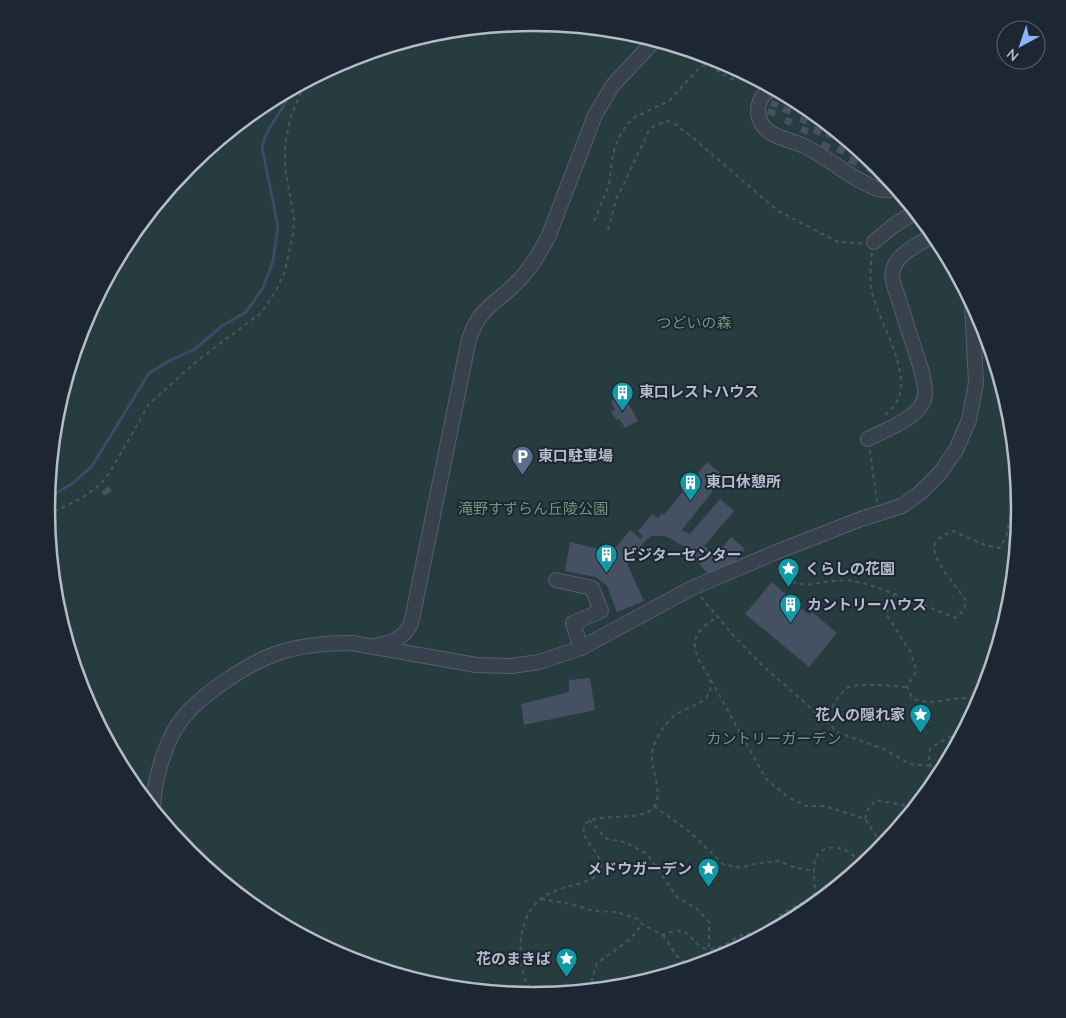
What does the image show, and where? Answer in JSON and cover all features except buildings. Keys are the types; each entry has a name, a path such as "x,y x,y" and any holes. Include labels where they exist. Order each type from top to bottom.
{"street":[{"path":"376,646 398,640 407,632 411,624 469,339 474,327 482,313 520,280 530,268 549,236 595,115 613,85 649,46"},
{"path":"767,92 759,102 758,115 769,131 803,146 837,165 856,180 880,190 888,190"},
{"path":"874,242 892,226 910,215"},
{"path":"868,439 918,411 925,398 922,372 894,285 892,272 897,261 904,253 927,239"},
{"path":"153,799 157,774 167,747 179,723 204,697 234,675 282,651 336,643 376,646 476,665 512,666 540,662 581,648 692,588 774,553 902,506 921,492 940,474 956,450 970,420 976,383 973,324"},
{"path":"556,580 592,588 602,611 573,623 581,648"}],"path":[{"path":"594,221 608,185 613,154 618,139 627,124 635,117 669,101 701,66 708,65 732,79 736,77"},
{"path":"55,511 82,498 101,484 113,467 149,404 198,360 261,313 276,291 285,271 293,234 294,219 284,167 285,145 290,119 301,91"},
{"path":"608,230 616,198 648,132 654,126 667,120 675,124 778,211 838,242 859,243 866,246 874,242"},
{"path":"874,242 871,263 872,292 900,371 900,391 896,402 880,423"},
{"path":"868,439 879,514"},
{"path":"774,553 789,581 806,585 846,580 867,584 955,618 964,610 966,601 959,588 940,565 934,551 935,542 953,531 985,545 999,548 1006,538 1011,513"},
{"path":"692,588 761,664 839,733 884,749 910,764 934,768"},
{"path":"895,594 888,604 887,615 911,653 916,671 907,687"},
{"path":"718,617 698,632 695,645 697,657 766,779 788,797 806,806 825,806 865,819 878,839"},
{"path":"530,987 526,980 521,962 520,948 527,917 540,899 556,890 597,876 601,865 599,858 584,834 583,828 585,823 589,820 641,816 650,812 658,800 652,757 654,744 668,722 708,695 711,684 709,677"},
{"path":"824,721 840,695 847,688 858,686 907,687"},
{"path":"907,687 912,698 922,703 963,697 971,699"},
{"path":"932,771 929,759 930,749 942,739 955,732"},
{"path":"865,819 868,809 876,800 907,806"},
{"path":"654,806 691,833 723,864 741,868 754,864 778,861 796,868 815,871"},
{"path":"589,820 606,839 625,842 647,854 677,898 698,910 709,922 709,949"},
{"path":"814,895 815,860 826,848 834,847 846,850 857,860"},
{"path":"540,899 572,904 594,912 616,912 638,919 642,924 662,935 677,956 684,962"},
{"path":"776,920 778,916 806,900"},
{"path":"593,983 592,979 597,963 625,943 642,924"},
{"path":"662,935 674,930 685,931 698,944 709,949 721,946 740,934 750,934"}],"green space":[{"name":"滝野すずらん丘陵公園","path":"502,32 564,32 595,35 626,40 687,57 716,68 772,95 824,130 848,150 871,171 912,218 947,270 961,298 985,355 994,385 1002,416 1010,478 1010,540 1007,571 1002,602 985,663 974,692 947,748 912,800 892,824 871,847 824,888 772,923 744,937 687,961 657,970 626,978 564,986 502,986 471,983 440,978 379,961 350,950 294,923 242,888 218,868 195,847 154,800 119,748 105,720 81,663 72,633 64,602 56,540 56,478 59,447 64,416 81,355 92,326 119,270 154,218 174,194 195,171 242,130 294,95 322,81 379,57 409,48 440,40"}],"waterway":[{"path":"56,494 73,483 92,466 149,373 195,349 222,326 246,312 263,288 273,261 278,226 262,147 268,131 287,99"}],"place":[{"name":"東口レストハウス","path":"623,411"},
{"name":"東口駐車場","path":"522,475"},
{"name":"東口休憩所","path":"690,501"},
{"name":"ビジターセンター","path":"606,574"},
{"name":"くらしの花園","path":"789,588"},
{"name":"カントリーハウス","path":"791,624"},
{"name":"花人の隠れ家","path":"921,734"},
{"name":"メドウガーデン","path":"708,888"},
{"name":"花のまきば","path":"567,978"}],"park label":[{"name":"つどいの森","path":"694,323"},
{"name":"カントリーガーデン","path":"774,739"}]}
